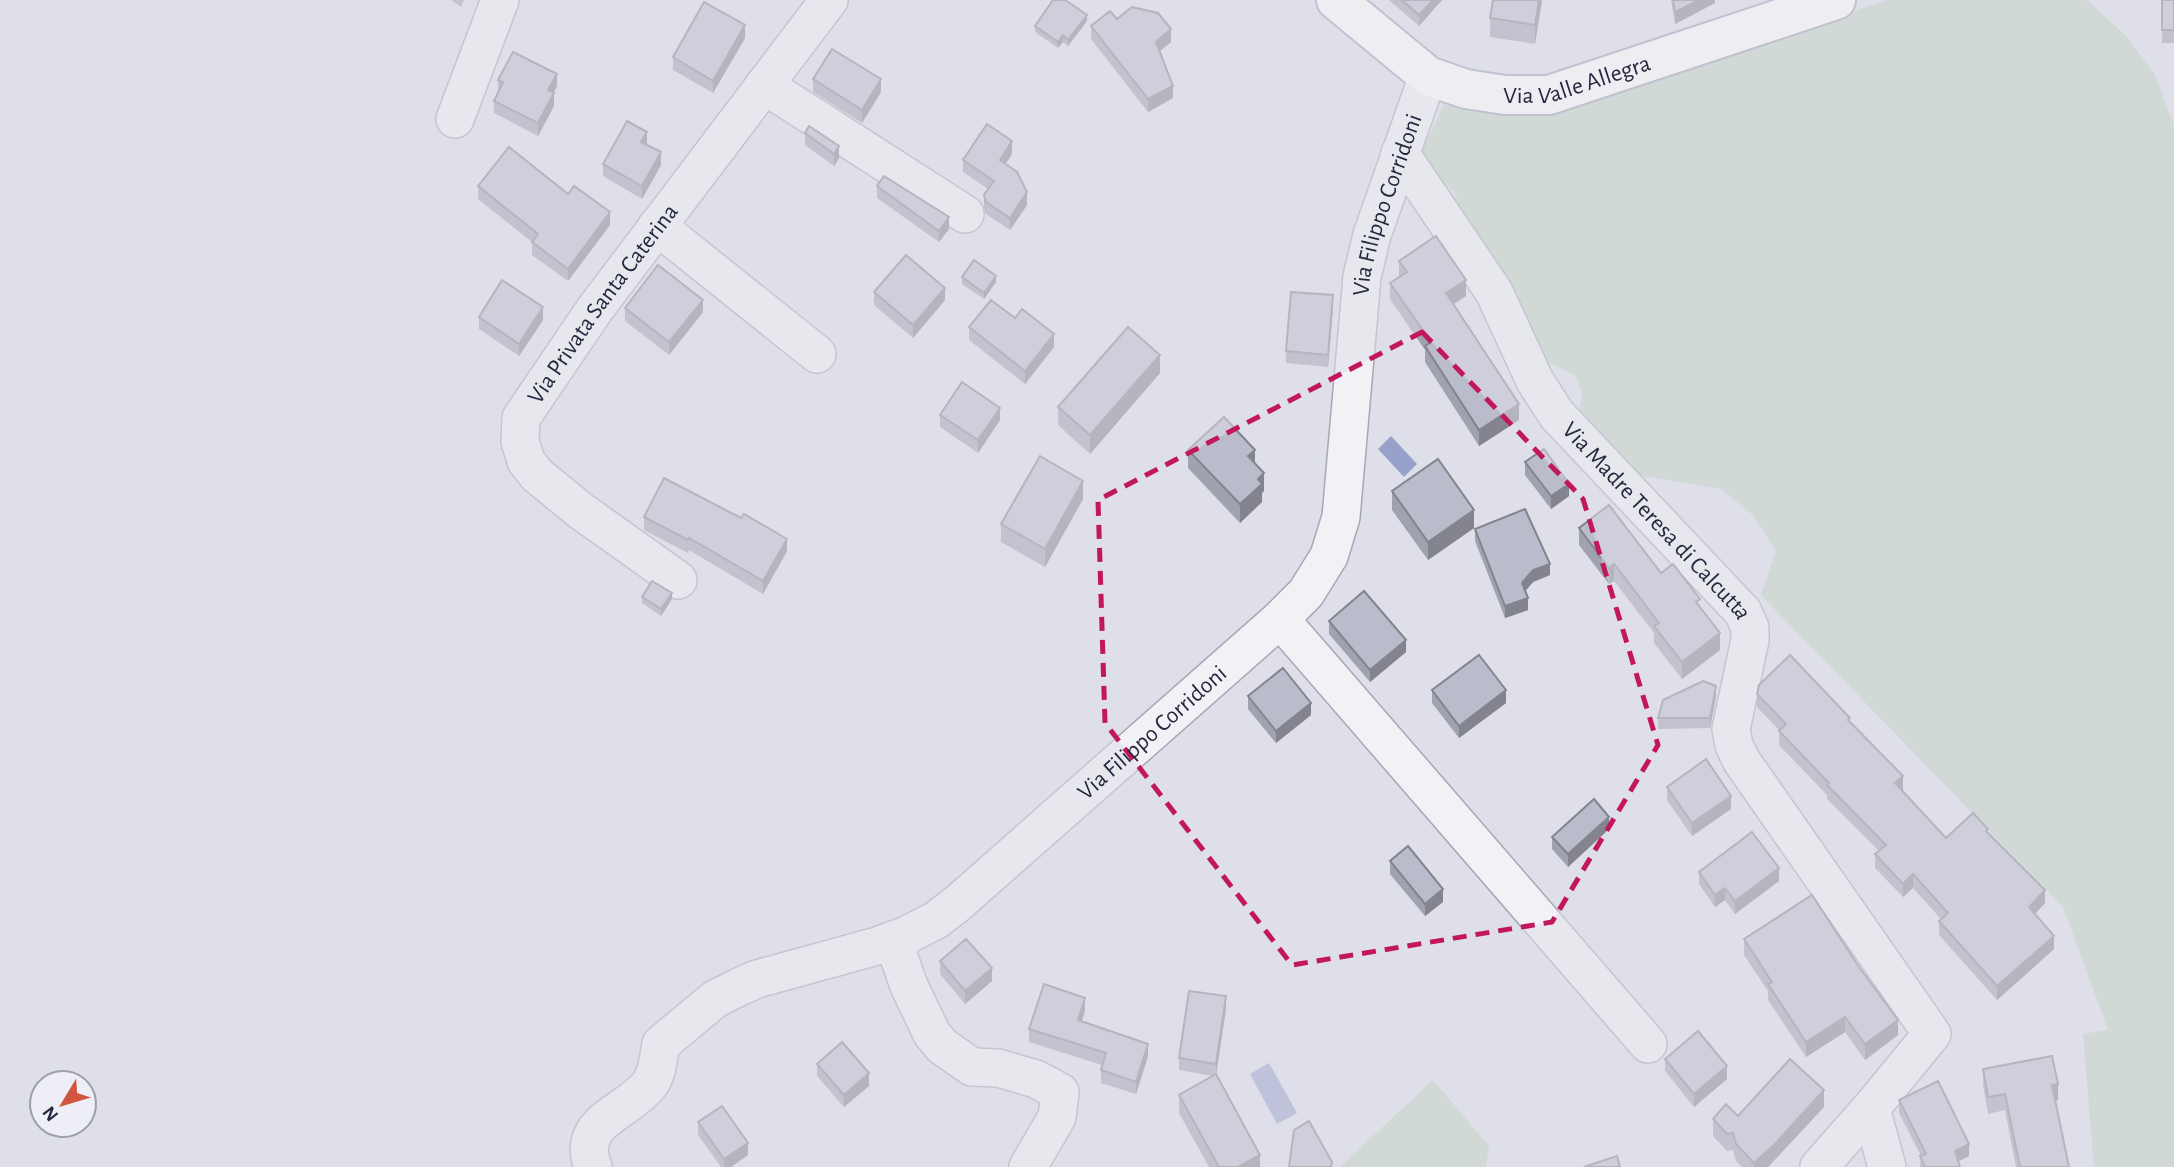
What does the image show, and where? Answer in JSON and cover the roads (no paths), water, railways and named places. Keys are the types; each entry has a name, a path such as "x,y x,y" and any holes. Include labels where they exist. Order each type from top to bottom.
{"main road":[{"name":"Via Valle Allegra","path":"1336,0 1428,76 1466,89 1505,95 1549,95 1836,0"}],"street":[{"path":"455,119 500,0"},
{"name":"Via Privata Santa Caterina","path":"678,580 581,511 537,475 526,461 520,441 520,418 594,309 829,0"},
{"name":"Via Filippo Corridoni","path":"593,1167 589,1145 593,1132 650,1084 657,1069 660,1044 715,999 757,979 893,940 936,920 1280,619 1306,593 1329,555 1341,517 1362,277 1372,235 1428,76"},
{"path":"764,85 964,214"},
{"name":"Via Madre Teresa di Calcutta","path":"1400,153 1494,292 1535,381 1557,415 1743,612 1750,628 1750,640 1731,729 1734,745 1741,760 1940,1045 1871,1108 1819,1167"},
{"path":"657,226 817,354"},
{"path":"1280,619 1647,1044"},
{"path":"893,940 909,986 932,1034 942,1046 972,1067 999,1068 1036,1079 1060,1092 1057,1116 1028,1167"},
{"path":"1871,1108 1887,1167"}],"water":[{"path":"1391,436 1417,464 1404,477 1378,449"},
{"path":"1269,1063 1297,1113 1277,1124 1250,1074"}]}
